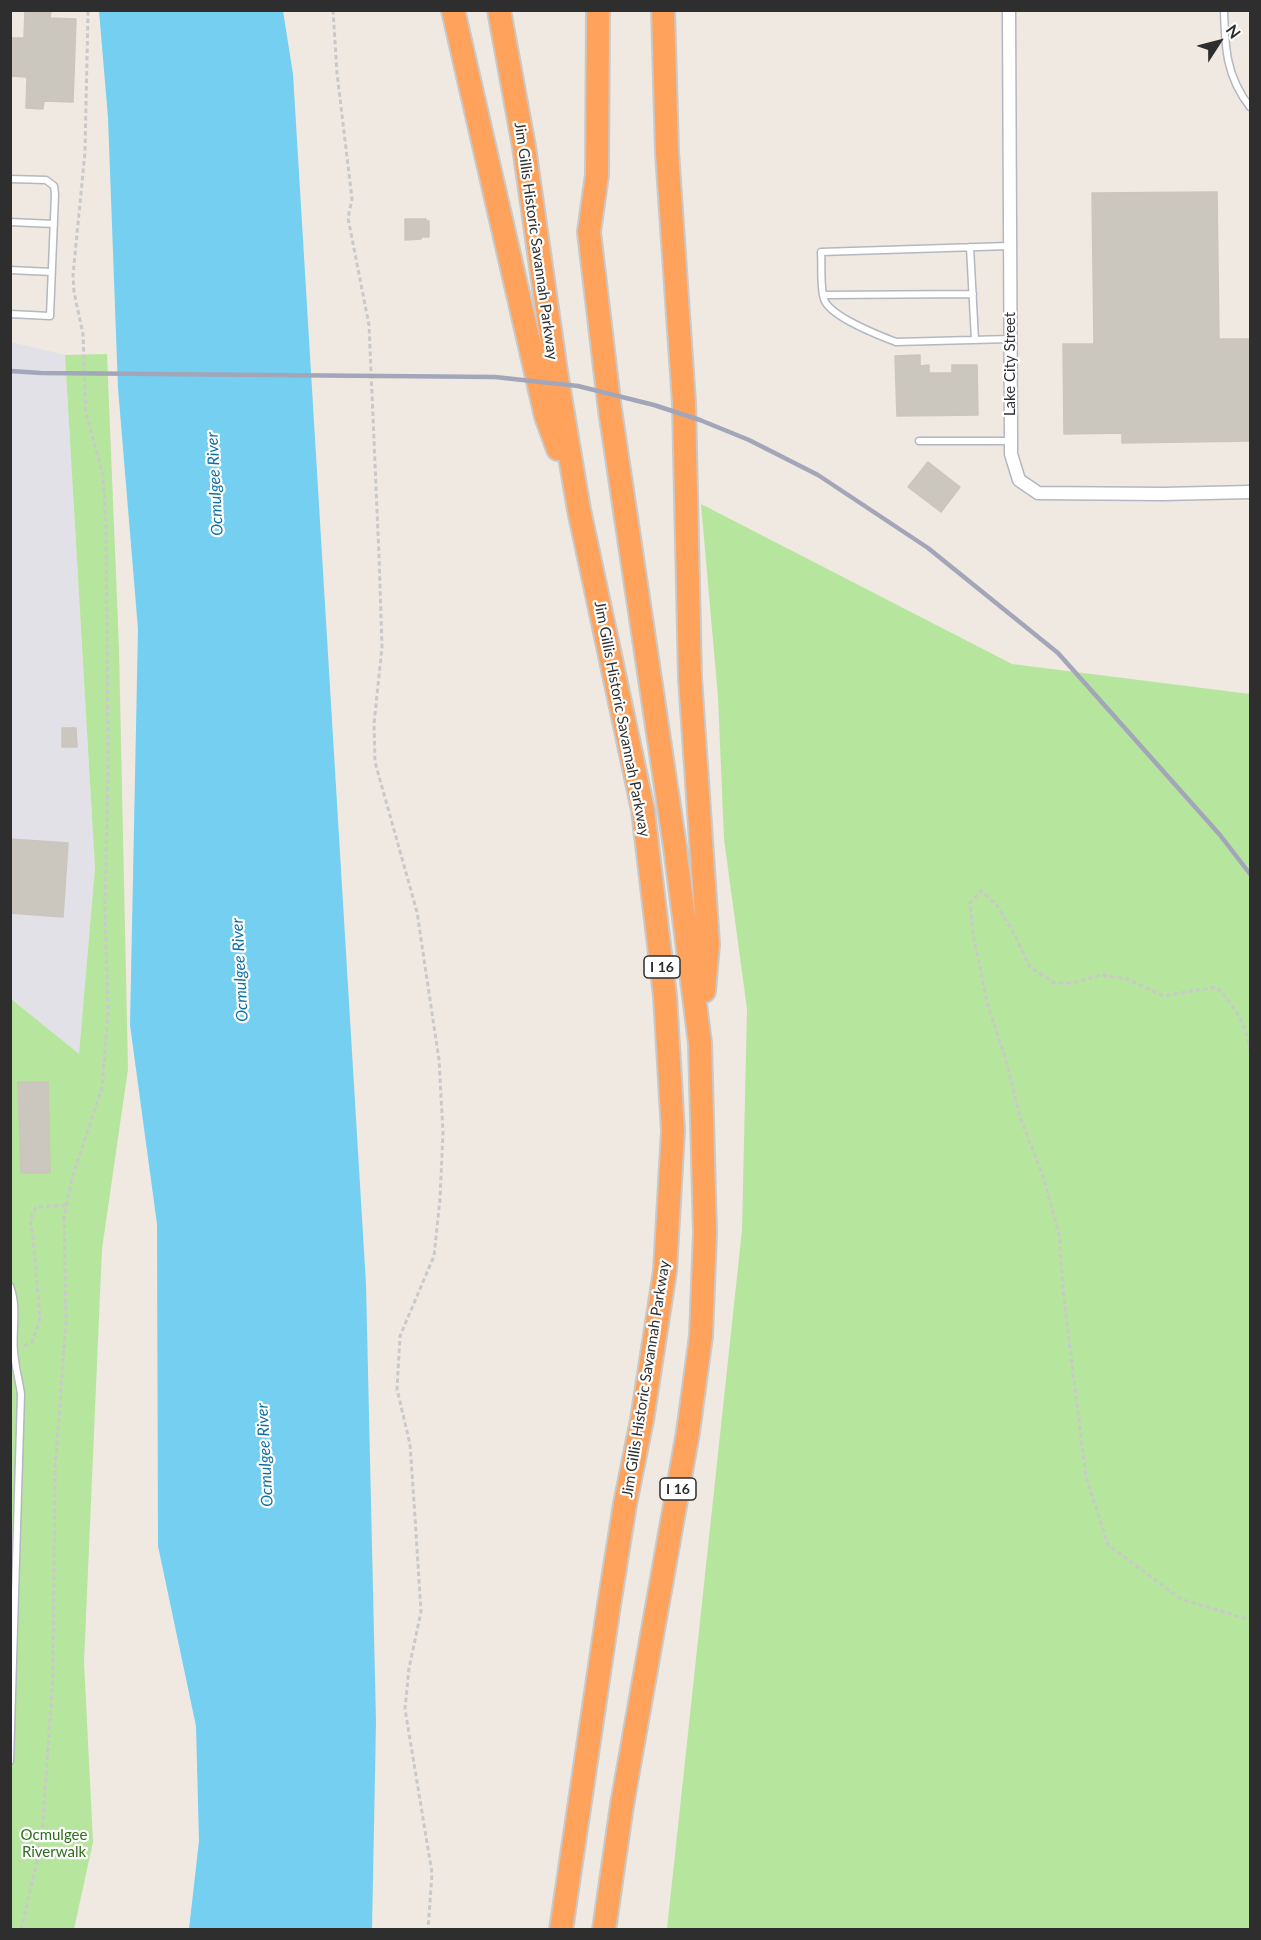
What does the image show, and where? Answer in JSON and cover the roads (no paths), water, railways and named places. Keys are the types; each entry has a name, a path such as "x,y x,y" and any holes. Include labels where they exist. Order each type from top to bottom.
{"highway":[{"path":"453,10 546,416 579,510"},
{"name":"Jim Gillis Historic Savannah Parkway","path":"499,10 524,147 556,372 579,510 643,810 665,996 673,1131 665,1271 642,1420 625,1504 609,1605 561,1929"},
{"name":"Jim Gillis Historic Savannah Parkway","path":"598,10 597,175 589,232 610,410 681,888 700,1043 705,1233 701,1336 688,1432 622,1805 604,1929"},
{"path":"663,10 667,152 684,404 690,678 708,944 700,1043"}],"street":[{"name":"Lake City Street","path":"1009,10 1011,454 1019,480 1038,494 1251,492"}],"lane":[{"path":"1224,10 1225,42 1231,75 1251,107"},
{"path":"10,179 46,180 54,186 50,316 10,314"},
{"path":"10,222 54,224"},
{"path":"1010,246 821,252 824,300 831,310 879,336 896,342 1010,339"},
{"path":"970,247 975,340"},
{"path":"10,270 52,272"},
{"path":"824,295 972,294"},
{"path":"919,441 1011,441"},
{"path":"10,1286 13,1294 14,1352 21,1394 10,1761"}],"water":[{"name":"Ocmulgee River","path":"99,11 283,11 293,74 366,1284 376,1722 372,1929 189,1929 199,1841 196,1726 158,1546 157,1224 130,1025 138,629 118,388 108,117"}],"railway":[{"path":"10,371 495,377 578,386 654,405 700,420 749,440 818,475 928,548 1058,653 1220,835 1250,874"}],"park label":[{"name":"Ocmulgee Riverwalk","path":"54,1844"}]}
